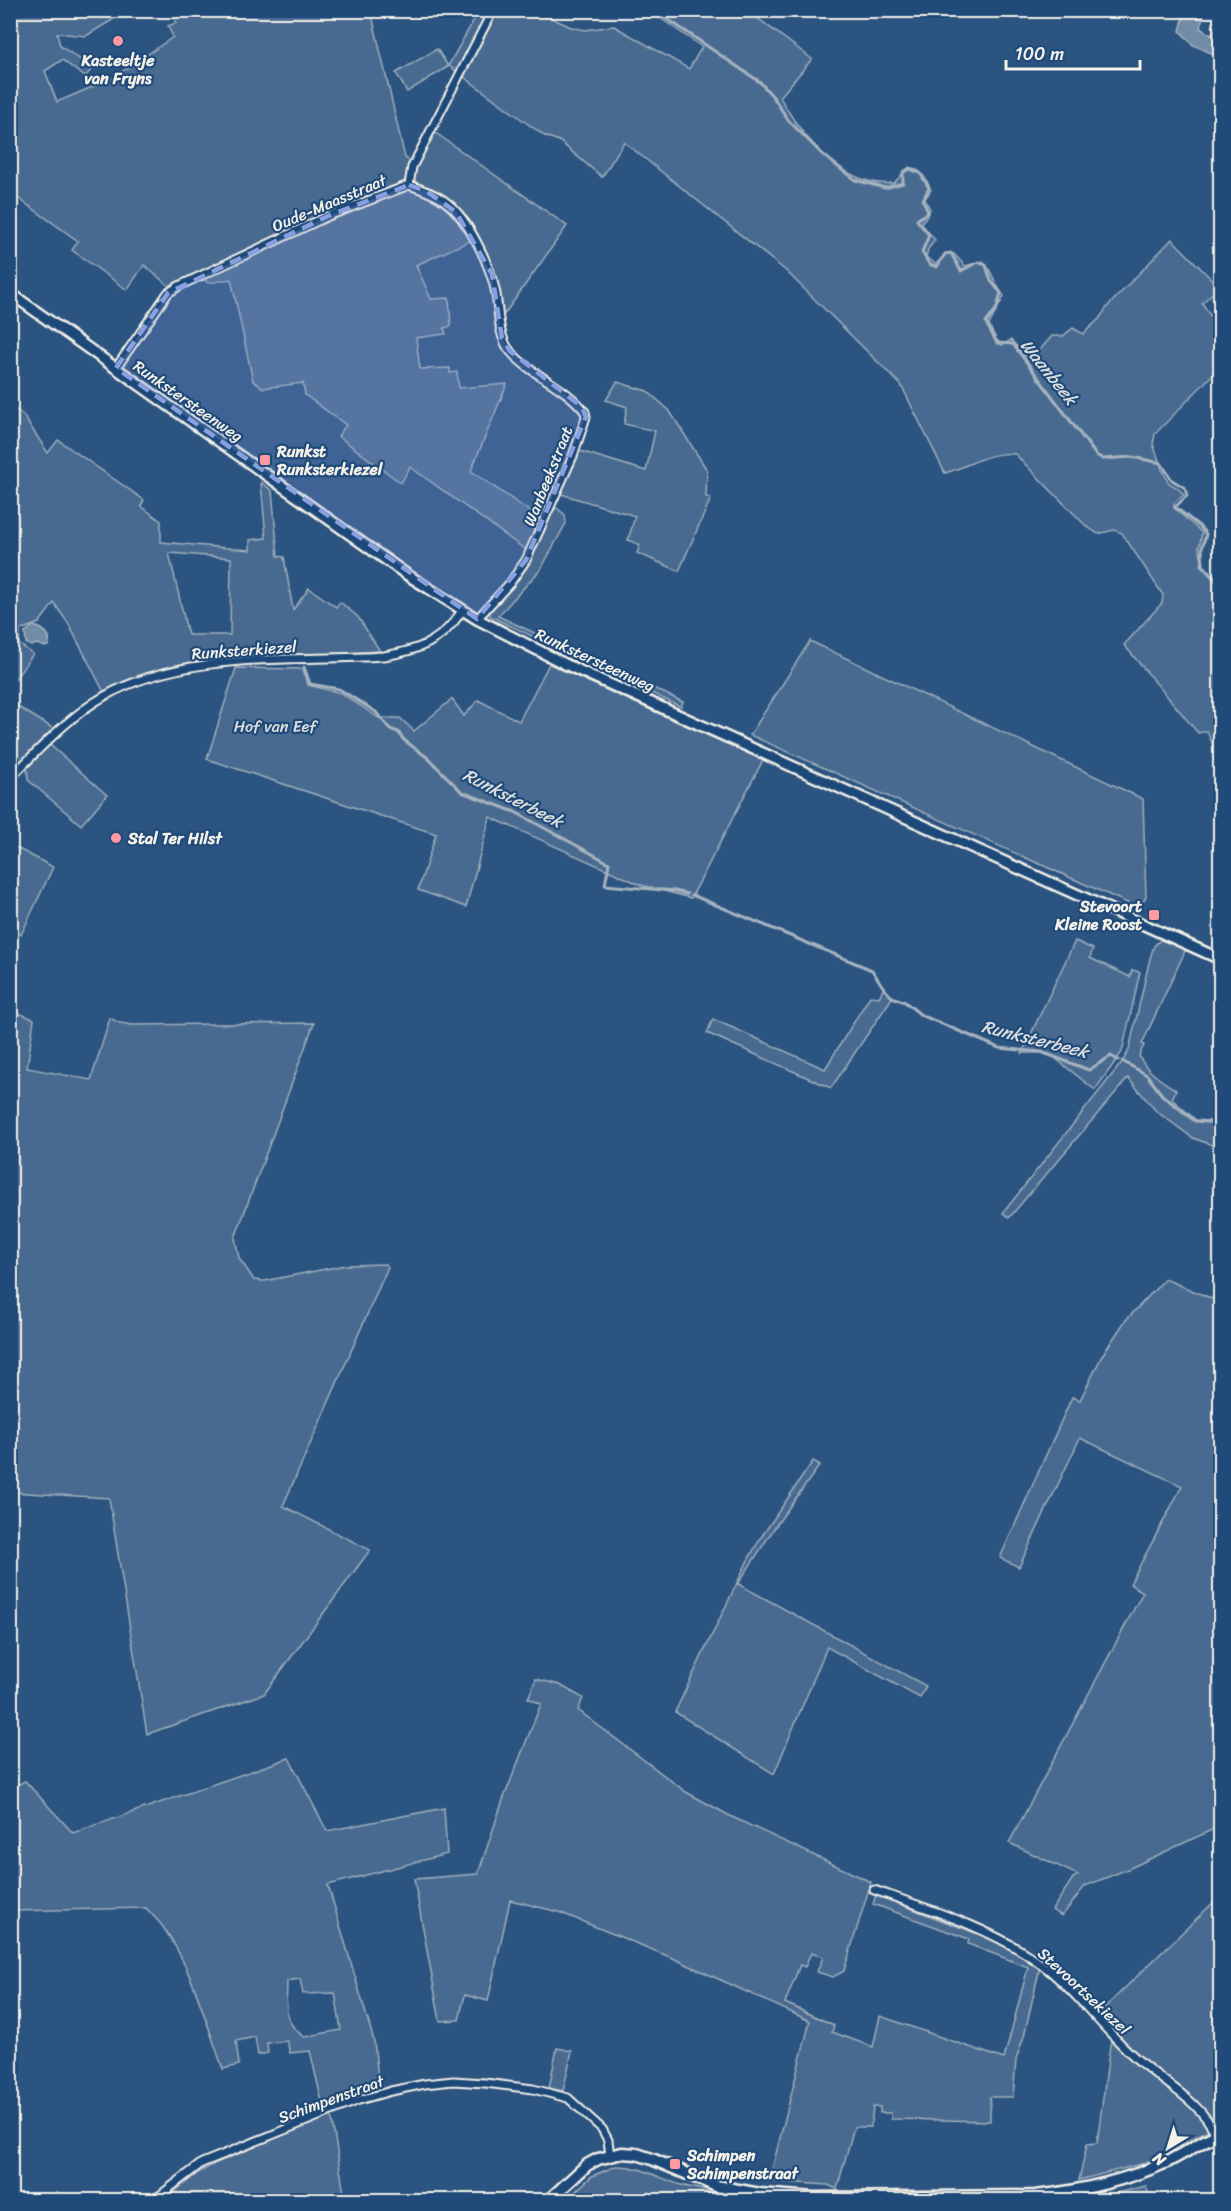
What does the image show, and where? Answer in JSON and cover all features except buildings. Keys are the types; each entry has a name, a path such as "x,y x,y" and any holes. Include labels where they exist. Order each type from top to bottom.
{"main road":[{"path":"549,2200 587,2165 622,2153 637,2154 716,2186 760,2194 834,2198 1035,2196 1071,2192 1144,2171 1218,2134"}],"street":[{"name":"Oude-Maasstraat","path":"116,368 168,293 179,286 328,216 409,185 412,167 493,10"},
{"name":"Wanbeekstraat","path":"409,185 446,202 456,212 468,229 492,274 502,338 510,351 526,366 569,396 585,412 586,417 573,456 526,560 510,583 477,619"},
{"name":"Runkstersteenweg","path":"10,293 406,574 462,611 567,665 1221,959"},
{"name":"Runksterkiezel","path":"10,778 83,710 104,696 137,682 187,667 259,660 384,656 405,653 422,647 440,636 452,627 462,611"},
{"name":"Stevoortsekiezel","path":"874,1890 977,1929 1013,1946 1042,1965 1137,2060 1202,2112 1218,2134"},
{"name":"Schimpenstraat","path":"154,2200 202,2163 359,2100 425,2084 453,2081 533,2089 568,2098 602,2129 608,2140 610,2156"}],"highlighted area":[{"path":"409,185 426,191 456,212 492,274 502,338 510,351 582,407 586,417 526,560 477,619 116,368 168,293 328,216 397,188"}],"green space":[{"path":"11,11 127,11 86,36 57,33 60,46 93,68 85,77 62,60 45,71 57,102 111,79 173,37 168,26 176,23 170,11 371,11 405,158 411,161 423,149 433,131 567,226 503,316 497,277 460,209 445,195 432,188 405,180 407,186 444,207 470,241 416,265 431,299 449,298 451,326 444,328 446,334 416,338 420,369 450,368 450,373 457,372 459,388 507,384 471,471 541,519 526,550 410,467 401,483 338,436 346,425 305,395 303,383 263,388 253,381 231,279 208,283 197,273 169,286 144,265 127,290 72,250 78,241 11,193 10,52 13,50 11,47"},
{"path":"479,11 536,11 571,27 585,30 614,26 689,69 702,47 650,11 748,11 812,59 780,97 800,128 826,157 858,178 876,183 894,183 909,167 923,175 931,190 925,199 930,209 921,223 935,240 928,249 926,257 936,264 946,253 954,254 965,266 983,261 1004,296 989,325 1002,345 1011,340 1030,361 1052,336 1063,336 1073,328 1083,334 1172,239 1219,287 1202,303 1220,330 1220,367 1155,434 1153,444 1169,483 1184,495 1174,503 1174,508 1202,533 1199,548 1201,566 1216,582 1220,581 1220,763 1207,731 1198,733 1124,645 1162,603 1163,595 1122,533 1114,530 1098,534 1086,526 1015,454 997,454 945,473 901,385 786,271 624,142 602,177 559,141 545,136 449,66 407,92 396,73 437,49 448,66"},
{"path":"617,382 647,391 669,410 707,470 706,497 711,498 679,571 637,553 640,545 628,540 635,516 561,494 580,451 646,471 655,431 624,424 627,407 606,400"},
{"path":"11,406 23,415 48,453 58,440 144,500 141,506 161,521 161,542 250,550 250,540 266,538 261,482 272,491 278,556 284,557 293,610 309,588 336,607 340,602 358,617 380,651 194,662 173,667 104,692 68,623 54,603 39,623 20,630 19,644 33,654 11,685","holes":["169,553 231,558 230,635 188,635"]},
{"path":"557,508 565,515 566,523 541,569 498,616 683,702 681,707 490,616 490,609 531,559 552,512"},
{"path":"810,641 1143,799 1146,897 1140,907 750,735"},
{"name":"Hof van Eef","path":"549,664 763,760 691,898 641,885 490,817 466,907 418,890 436,834 207,759 236,668 303,669 308,685 341,693 379,718 400,718 414,731 452,699 464,716 478,700 519,721"},
{"path":"10,702 54,729 11,771 10,771"},
{"path":"50,745 107,795 81,825 28,780 27,767"},
{"path":"11,845 53,867 21,935 11,929 11,900 18,883 11,876"},
{"path":"1160,940 1186,949 1142,1044 1144,1045 1139,1056 1160,1080 1176,1090 1172,1099 1196,1120 1220,1122 1220,1148 1193,1138 1156,1111 1128,1078 1009,1218 1003,1213 1123,1061 1129,1050 1150,958 1154,946"},
{"path":"1075,941 1093,949 1090,958 1130,977 1132,970 1140,972 1122,1052 1095,1090 1051,1055 1022,1053"},
{"path":"884,987 892,998 831,1088 707,1033 713,1019 825,1069 870,996 879,997"},
{"path":"10,1010 34,1019 27,1068 91,1080 110,1018 132,1025 314,1023 235,1238 239,1258 254,1280 264,1281 346,1265 386,1264 388,1267 283,1506 370,1550 264,1694 147,1734 109,1498 11,1492"},
{"path":"1165,1279 1220,1302 1220,1772 1214,1804 1216,1828 1128,1869 1085,1886 1062,1916 1052,1910 1073,1878 1078,1875 1009,1843 1143,1592 1130,1584 1182,1486 1080,1438 1019,1567 1000,1558 1072,1397 1080,1400 1103,1354 1125,1321"},
{"path":"813,1461 820,1465 777,1524 738,1584 926,1686 920,1698 827,1647 774,1774 675,1712 748,1560"},
{"path":"536,1679 560,1685 583,1698 578,1710 686,1792 732,1817 871,1882 844,1971 833,1977 817,1972 823,1957 811,1953 805,1967 800,1965 785,2003 834,2025 832,2032 873,2047 880,2016 1004,2059 1028,1967 968,1944 969,1939 873,1904 876,1895 1001,1943 1040,1967 1016,2060 1013,2097 990,2097 990,2121 891,2119 891,2113 880,2113 880,2107 873,2107 871,2127 854,2127 837,2189 828,2185 769,2181 810,2021 675,1959 559,1912 510,1900 488,2001 465,1995 459,2020 440,2021 414,1879 478,1874 503,1800 541,1704 528,1698"},
{"path":"289,1758 327,1831 444,1808 447,1854 328,1885 374,2041 379,2088 324,2110 310,2051 290,2053 287,2041 267,2043 268,2053 258,2055 255,2037 236,2041 239,2065 223,2069 198,1997 182,1960 163,1927 146,1908 11,1911 11,1788 25,1781 73,1833","holes":["300,1979 303,1994 335,1993 341,2030 304,2037 297,2031 287,2012 287,1981"]},
{"path":"1220,1896 1219,2124 1192,2098 1145,2062 1097,2015"},
{"path":"1113,2041 1200,2116 1208,2130 1165,2154 1141,2164 1079,2180 1087,2144 1097,2143 1110,2045"},
{"path":"557,2048 572,2051 563,2091 549,2088"},
{"path":"331,2114 345,2200 164,2200 198,2173 214,2164"},
{"path":"616,2166 641,2170 681,2185 709,2192 707,2200 566,2200 592,2176"},
{"path":"1146,2186 1151,2200 1087,2200"}],"shaded area":[{"path":"1185,11 1205,11 1200,28 1211,35 1218,26 1220,17 1220,50 1213,54 1193,45 1180,31"},
{"path":"33,626 40,628 48,635 48,646 37,644 31,646 26,643 25,632"}],"waterway":[{"name":"Waanbeek","path":"654,10 760,82 788,120 823,155 855,180 885,188 903,183 903,172 910,169 920,173 929,188 923,200 928,212 917,220 929,235 922,252 929,264 937,267 945,254 951,253 961,271 978,262 986,265 991,281 1001,293 997,308 986,323 997,343 1013,344 1096,455 1103,459 1132,457 1161,463 1172,480 1185,488 1187,496 1175,507 1206,534 1202,548 1203,565 1217,581 1220,579"},
{"name":"Runksterbeek","path":"304,667 310,684 339,689 376,712 390,729 398,732 404,740 428,758 462,792 515,812 609,863 605,885 687,894"},
{"name":"Runksterbeek","path":"692,895 872,970 892,997 905,1002 921,1015 999,1048 1041,1052 1089,1070 1111,1056 1118,1060"},
{"name":"Runksterbeek","path":"1122,1061 1147,1075 1162,1095 1195,1121 1220,1123"}],"place":[{"name":"Kasteeltje van Fryns","path":"118,41"},
{"name":"Runkst Runksterkiezel","path":"265,460"},
{"name":"Stal Ter Hilst","path":"116,838"},
{"name":"Stevoort Kleine Roost","path":"1154,915"},
{"name":"Schimpen Schimpenstraat","path":"675,2164"}]}
